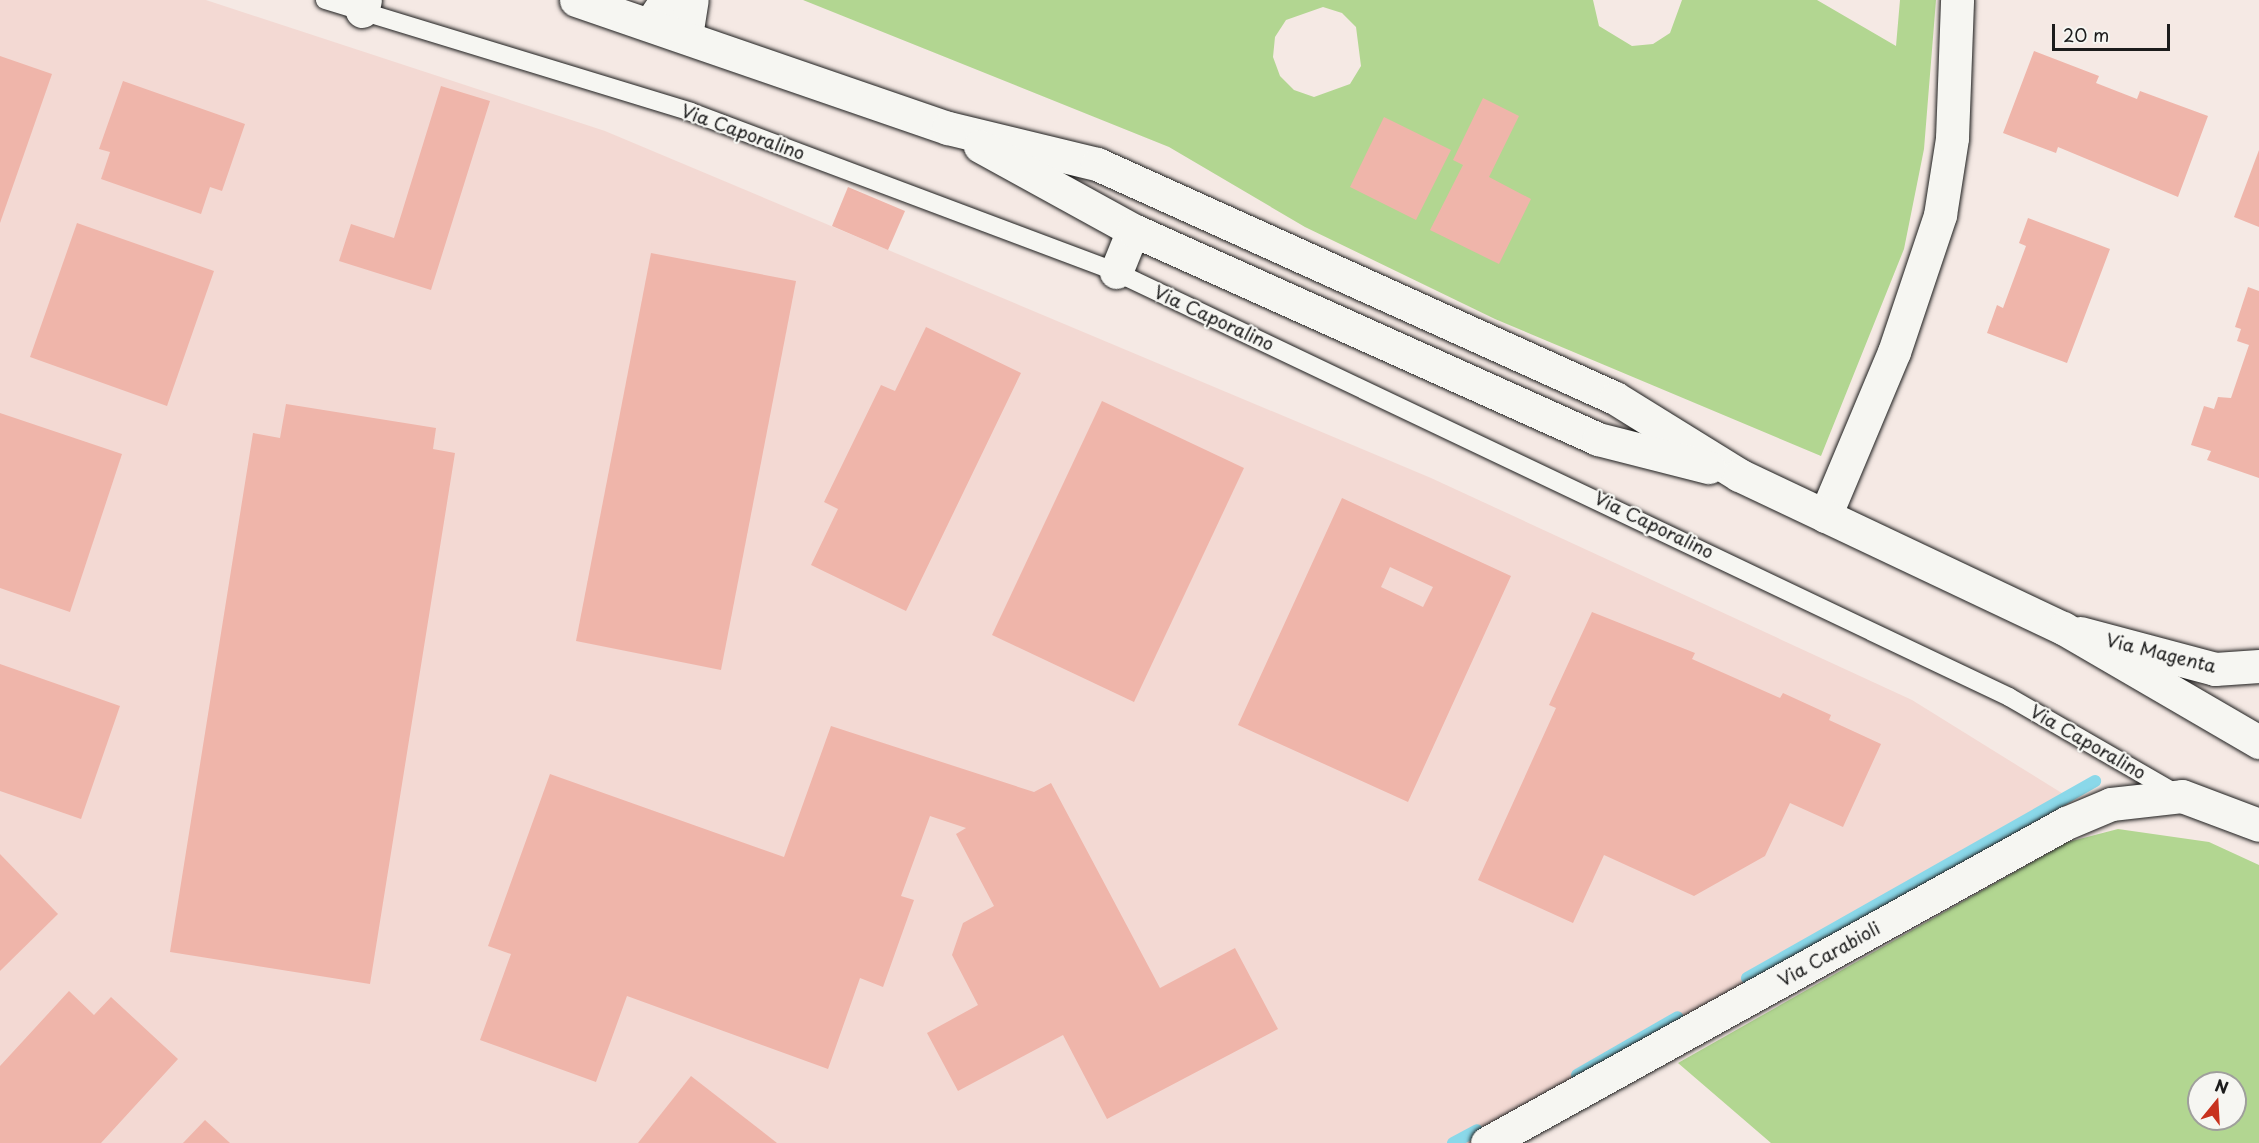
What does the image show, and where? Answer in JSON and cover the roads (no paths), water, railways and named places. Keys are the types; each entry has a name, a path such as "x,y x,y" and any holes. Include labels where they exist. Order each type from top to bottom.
{"street":[{"path":"576,0 658,12 686,36 948,128 1097,164 1615,398 1739,475 2063,628 2220,716 2259,742"},
{"path":"686,36 692,0"},
{"path":"1825,516 1894,352 1940,216 1952,138 1957,0"},
{"path":"948,128 1133,230 1598,440 1739,475"},
{"path":"1116,272 1133,230"},
{"name":"Via Magenta","path":"2063,628 2215,669 2259,666"},
{"path":"2181,796 2259,825"},
{"name":"Via Carabioli","path":"1487,1143 2066,823 2111,804 2181,796"}],"lane":[{"name":"Via Caporalino","path":"325,0 364,6 691,111 1116,272 1998,692 2181,796"}],"waterway":[{"path":"1747,978 2095,781"},
{"path":"1577,1075 1678,1017"},
{"path":"1453,1143 1477,1130"}]}
